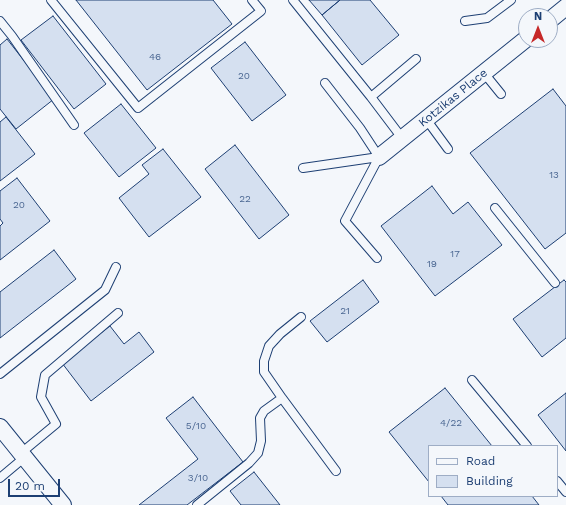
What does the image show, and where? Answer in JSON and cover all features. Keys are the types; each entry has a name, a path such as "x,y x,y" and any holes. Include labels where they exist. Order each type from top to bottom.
{"street":[{"path":"558,14 566,7"},
{"name":"Kotzikas Place","path":"379,157 518,45"},
{"path":"0,426 63,505"}],"lane":[{"path":"51,0 138,108 261,11 252,0"},
{"path":"293,0 402,138"},
{"path":"465,21 487,18 511,0"},
{"path":"563,0 566,4"},
{"path":"0,21 74,125"},
{"path":"371,97 416,59"},
{"path":"484,73 501,94"},
{"path":"325,83 360,128 379,157"},
{"path":"426,120 448,149"},
{"path":"304,168 379,157"},
{"path":"377,258 345,222 379,157"},
{"path":"495,208 555,283"},
{"path":"0,374 104,290 116,267"},
{"path":"0,478 56,424 41,397 45,375 118,313"},
{"path":"301,318 280,334 269,346 264,361 264,372 336,471"},
{"path":"472,380 527,445"},
{"path":"197,505 249,463 258,453 261,441 260,418 264,412 282,398"},
{"path":"558,482 566,492"}],"building":[{"path":"76,0 213,0 232,24 147,90"},
{"path":"309,0 340,0 322,15"},
{"path":"340,0 370,0 399,35 362,65 322,15"},
{"path":"53,16 106,84 74,109 21,40"},
{"path":"7,39 54,99 16,129 0,109 0,45"},
{"path":"245,42 286,95 252,121 211,68"},
{"path":"553,89 566,106 566,233 545,249 470,153"},
{"path":"121,104 156,148 119,177 84,133"},
{"path":"6,117 35,154 0,181 0,122"},
{"path":"235,145 289,215 259,239 205,169"},
{"path":"163,149 201,197 149,237 119,198 149,174 142,165"},
{"path":"17,178 50,221 0,260 0,226 3,223 0,219 0,191"},
{"path":"432,186 453,214 468,202 502,245 435,296 381,226"},
{"path":"54,250 76,279 0,338 0,292"},
{"path":"363,280 379,302 327,342 310,321"},
{"path":"564,280 566,282 566,338 542,357 513,319"},
{"path":"110,326 124,344 139,332 154,352 91,401 62,363"},
{"path":"445,388 491,445 428,445 428,481 389,432"},
{"path":"566,393 566,451 538,415"},
{"path":"193,397 243,462 187,505 139,505 198,459 166,418"},
{"path":"254,472 280,505 241,505 230,491"},
{"path":"442,497 533,497 539,505 448,505"}]}
